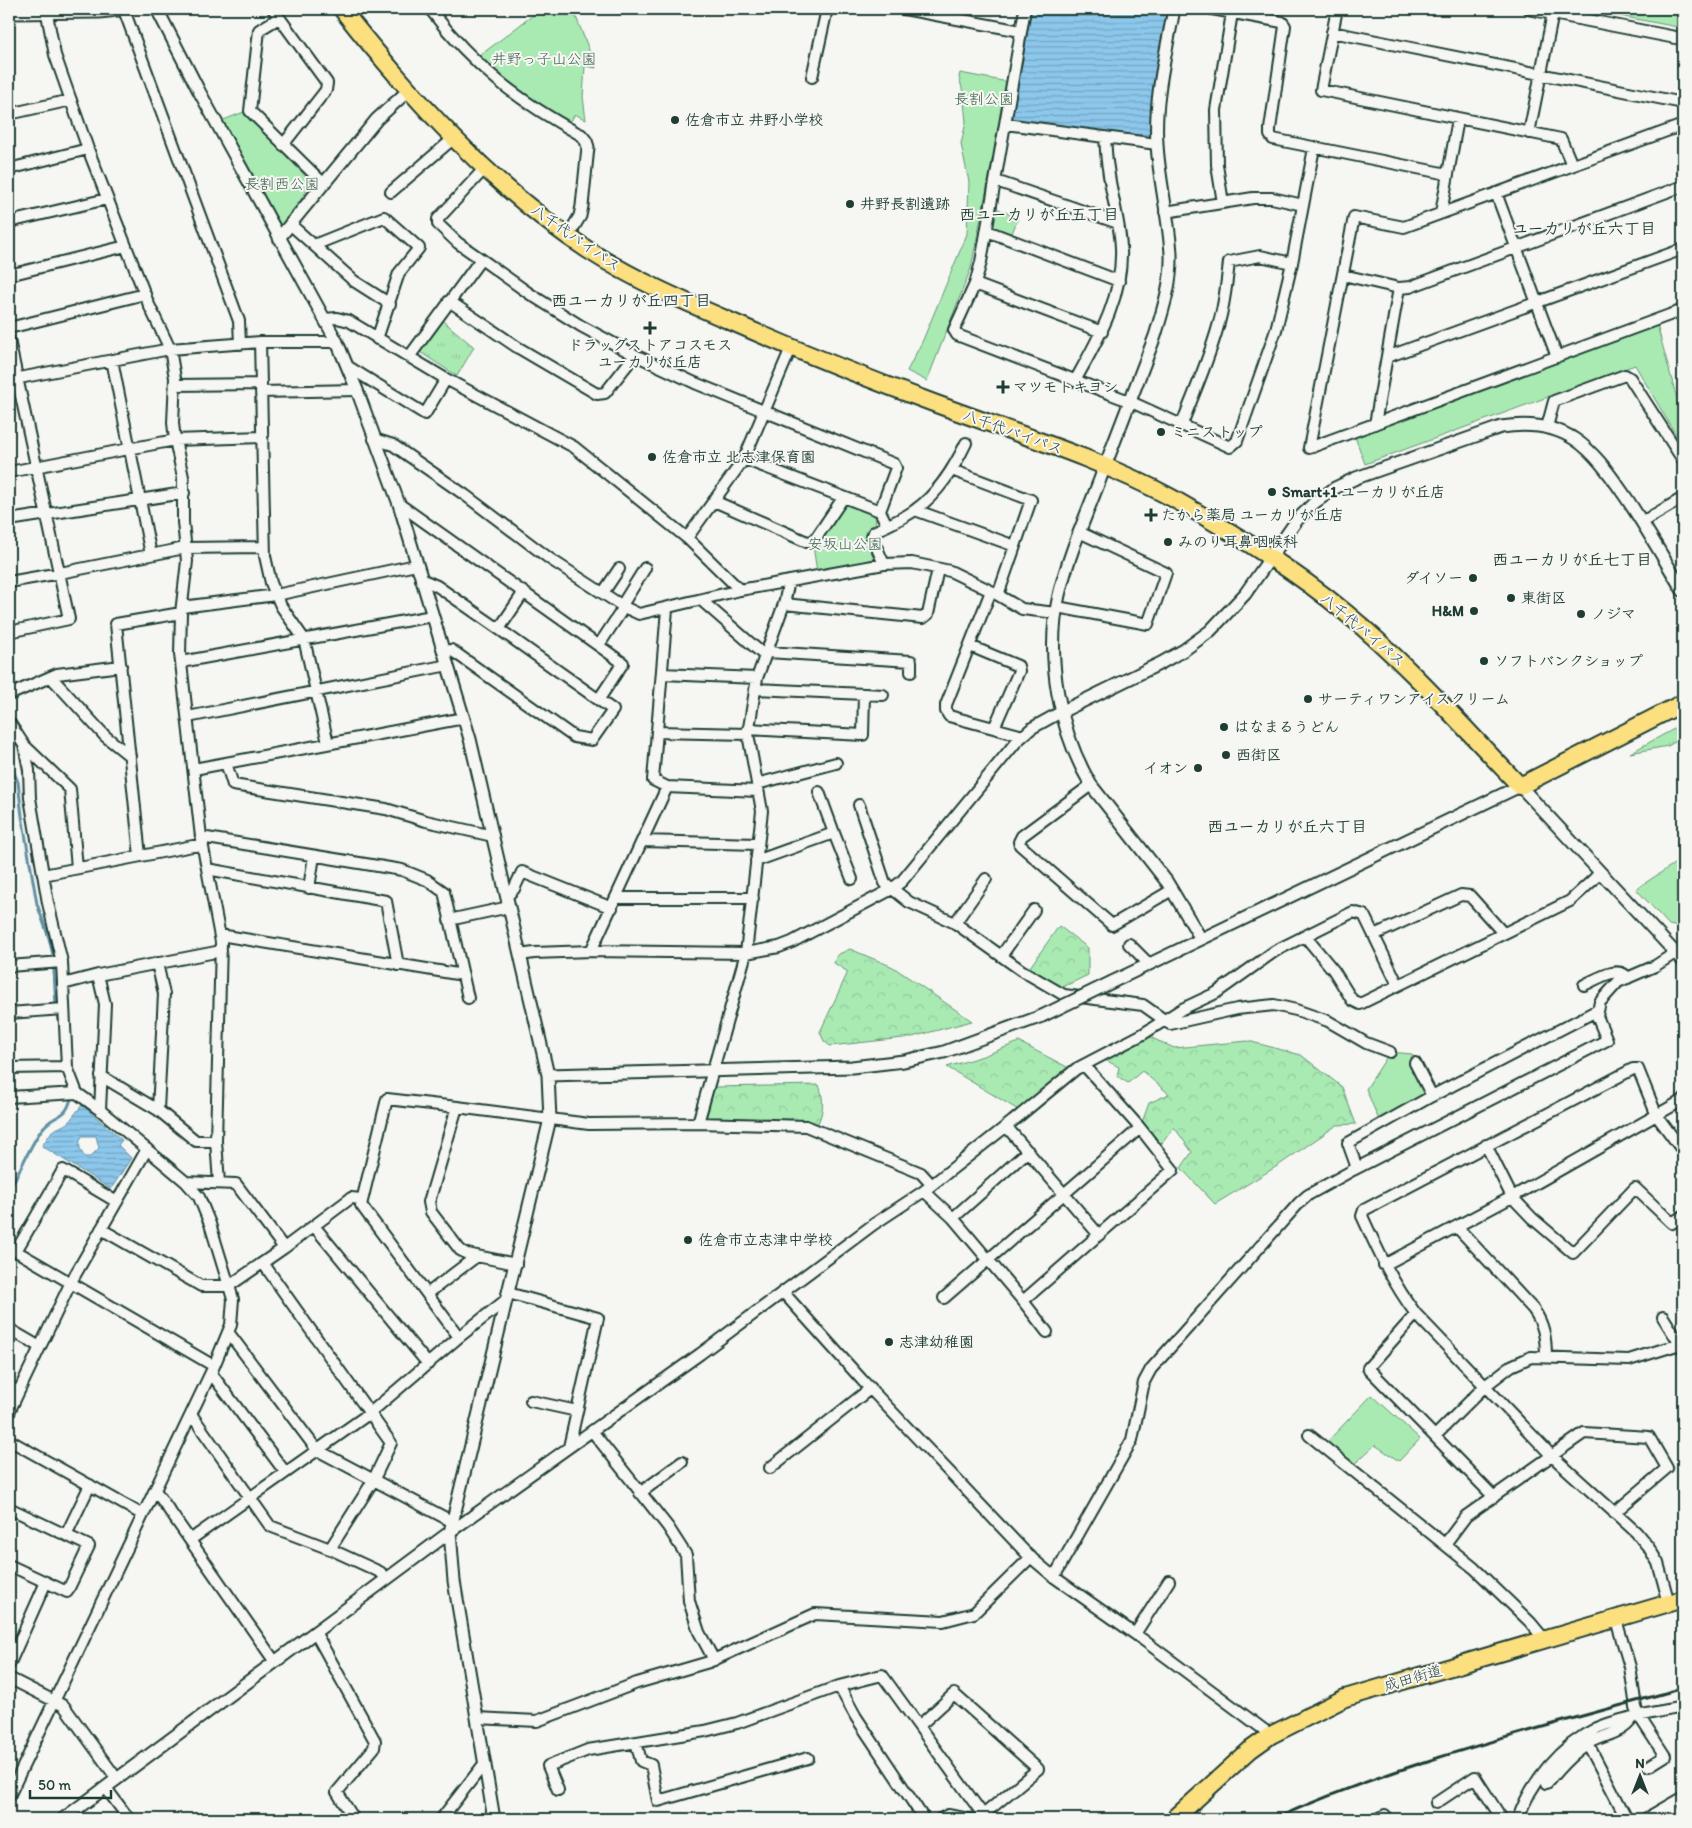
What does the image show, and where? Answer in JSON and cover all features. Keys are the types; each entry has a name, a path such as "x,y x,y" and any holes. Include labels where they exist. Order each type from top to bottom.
{"highway":[{"name":"八千代バイパス","path":"342,9 355,28 454,138 514,194 588,250 636,278 791,348 1105,467 1169,497 1270,557 1345,612 1403,663 1520,786"},
{"path":"1520,786 1683,704"},
{"name":"成田街道","path":"1174,1819 1250,1750 1271,1735 1345,1698 1676,1601"}],"street":[{"path":"9,13 125,9 239,321 240,344"},
{"path":"157,9 199,91 338,342 399,504 464,718 548,1075 550,1118 451,1527 454,1581 494,1819"},
{"path":"430,9 483,69 504,87 581,135 586,141 588,147 582,206 580,216 568,236"},
{"path":"812,77 827,9"},
{"path":"904,9 1021,31"},
{"path":"1025,9 988,231 975,284 954,330 957,335 1129,401 1230,447 1235,444 1276,330 1292,263 1314,148"},
{"path":"1174,9 1158,107 1157,144 1171,254 1167,292 1155,336 1079,532 1063,582 1057,610 1054,658 1061,712 1075,755 1092,785 1172,890 1201,939"},
{"path":"1212,9 1282,22 1285,26 1270,135 1273,140 1447,174"},
{"path":"1337,9 1320,90 1561,140 1572,165"},
{"path":"1530,9 1683,39"},
{"path":"46,11 55,55 88,149 145,294 170,349 175,385 173,423 183,477 183,522 187,562 182,610 181,662 202,840 222,951 216,1141 219,1183"},
{"path":"283,145 326,90 327,83 276,13 259,30 250,112 283,145 322,184"},
{"path":"1223,203 1217,165 1216,110 1232,13"},
{"path":"1529,133 1553,13"},
{"path":"1332,32 1683,103"},
{"path":"279,238 377,119 409,90"},
{"path":"9,114 71,100"},
{"path":"1441,213 1458,119"},
{"path":"1006,124 1157,144"},
{"path":"1683,125 1404,227 1354,218 1308,448 1683,310"},
{"path":"1075,381 1102,332 1119,281 1121,246 1108,168 1105,137"},
{"path":"390,192 454,138"},
{"path":"9,168 88,149"},
{"path":"485,168 438,219 438,222 458,243 530,294 581,326 635,354 695,383 894,464 896,468 880,511"},
{"path":"996,181 1118,223"},
{"path":"1343,275 1399,288 1410,287 1683,186"},
{"path":"1496,193 1557,357"},
{"path":"1165,212 1253,198 1272,198 1303,205"},
{"path":"9,222 107,199"},
{"path":"314,245 384,217 418,248 401,269 378,339"},
{"path":"290,224 354,281 390,304"},
{"path":"988,231 1119,281"},
{"path":"9,274 126,246"},
{"path":"1387,357 1683,249"},
{"path":"1182,424 1213,343 1220,319 1229,262 1260,256 1292,263"},
{"path":"409,357 481,259"},
{"path":"975,284 1102,332"},
{"path":"1375,424 1399,288"},
{"path":"9,328 145,294"},
{"path":"449,301 517,347 597,394 605,393 635,354"},
{"path":"324,319 343,319 446,379 574,447 687,538 740,590"},
{"path":"9,340 13,380 36,467 69,619 9,632"},
{"path":"260,342 264,556 270,583 281,606 304,639 328,743"},
{"path":"13,380 170,349 260,342 338,342"},
{"path":"687,538 744,459 791,348"},
{"path":"112,360 152,555"},
{"path":"347,366 425,414 446,379"},
{"path":"1547,427 1554,401 1625,375 1630,378 1683,460"},
{"path":"175,385 357,390"},
{"path":"520,955 534,952 591,951 746,953 762,951 792,942 892,889 902,881 1023,736 1032,728 1061,712 1161,663 1184,650 1210,631 1245,594 1297,520 1314,503 1335,488 1356,478 1501,426 1519,424 1547,427 1572,437 1591,452 1602,463 1642,522 1682,587"},
{"path":"9,472 175,440 262,437"},
{"path":"374,439 393,445 465,495 550,559 623,606 639,614 740,590 884,564 912,563 957,574 1022,609 1057,610 1148,624 1166,573 1079,532"},
{"path":"884,564 872,537 874,532 915,510 936,491 952,470 966,442"},
{"path":"744,459 880,511 887,525"},
{"path":"952,470 1031,500 1015,546 946,705 946,712 949,716 1023,736"},
{"path":"9,520 184,493"},
{"path":"714,501 807,542 814,541 843,498"},
{"path":"1642,522 1683,498"},
{"path":"399,504 622,663 599,699"},
{"path":"915,510 1015,546"},
{"path":"9,582 185,548 264,547"},
{"path":"140,856 116,624 182,610 276,595 416,564"},
{"path":"599,645 645,568"},
{"path":"603,593 619,569"},
{"path":"784,604 923,618 928,614 938,569"},
{"path":"421,579 436,586 613,710 592,740 574,737 451,650 443,651"},
{"path":"698,1123 746,953 762,811 748,732 755,689 784,604 789,581"},
{"path":"499,629 524,592"},
{"path":"701,600 766,654 911,661 911,672"},
{"path":"666,609 653,780 667,786 758,787 836,763"},
{"path":"181,662 432,616"},
{"path":"970,646 1018,666 1019,671 994,728"},
{"path":"9,695 57,674 121,666"},
{"path":"188,717 448,666"},
{"path":"662,674 758,678"},
{"path":"51,677 105,736 130,756"},
{"path":"755,689 884,695"},
{"path":"656,732 863,735 864,694"},
{"path":"194,769 464,718"},
{"path":"9,722 24,745 70,789 77,868"},
{"path":"9,1796 212,1369 231,1325 233,1298 210,1224 199,1197 186,1182 77,1093 67,1067 62,962 43,875 30,798 29,770 24,745"},
{"path":"226,763 233,786 386,809 426,821 493,836"},
{"path":"1092,785 1022,836 1019,842 1020,846 1112,925 1172,890"},
{"path":"591,951 667,786"},
{"path":"548,1075 852,1067 904,1061 944,1052 1042,1016 1520,786 1681,955 1618,982 1612,988 1600,1002 1597,1016 1607,1040 1357,1168 1308,1195 1299,1203 1151,1369 1144,1382 1132,1440 1054,1577"},
{"path":"819,792 852,879"},
{"path":"859,805 885,883 909,902 955,923 1001,956 1064,995 1143,1005 1167,1023 1174,1024 1237,1009 1274,1005 1328,1021 1366,1042 1390,1052"},
{"path":"756,860 834,833"},
{"path":"43,875 140,856 202,840 402,870 427,880 444,892 468,998"},
{"path":"642,841 758,844"},
{"path":"309,888 314,856"},
{"path":"207,869 386,901 398,965"},
{"path":"449,920 508,902 522,872 612,908"},
{"path":"1305,936 1334,971 1352,1000 1360,1004 1570,901 1600,872"},
{"path":"955,923 986,879"},
{"path":"1374,935 1461,895 1470,896 1503,933"},
{"path":"616,898 753,898"},
{"path":"1001,956 1034,910"},
{"path":"68,1818 117,1779 387,1578 451,1527 592,1431 700,1354 874,1224 928,1188 1076,1069 1216,993 1275,951 1353,912 1364,915 1398,985"},
{"path":"220,935 463,975"},
{"path":"1128,944 1149,964"},
{"path":"63,984 98,975 222,951"},
{"path":"9,966 62,962"},
{"path":"157,964 164,994 158,1110"},
{"path":"1584,985 1614,972 1621,972 1628,978"},
{"path":"98,975 105,1004 100,1110"},
{"path":"9,1013 63,1009"},
{"path":"1357,1168 1348,1143 1432,1096 1598,1010"},
{"path":"1415,1063 1432,1096"},
{"path":"1023,1301 1174,1170 1140,1128 1084,1065"},
{"path":"9,1068 67,1067"},
{"path":"1676,1601 1658,1564 1636,1532 1552,1456 1416,1314 1400,1293 1384,1266 1362,1216 1364,1210 1633,1069 1638,1069 1657,1116 1683,1151"},
{"path":"101,1076 158,1110 196,1141 216,1141"},
{"path":"9,1097 77,1093"},
{"path":"459,1337 361,1205 387,1099 589,1124 698,1123 806,1126 921,1173 928,1188 1047,1332"},
{"path":"1384,1266 1512,1197 1683,1100"},
{"path":"457,1107 429,1202 431,1212 460,1250 467,1254 516,1264"},
{"path":"1006,1126 1099,1235"},
{"path":"944,1298 1140,1128"},
{"path":"1486,1145 1512,1197 1532,1218 1573,1252 1635,1188 1672,1223 1683,1216"},
{"path":"9,1412 13,1390 40,1347 71,1282 147,1149"},
{"path":"953,1218 1028,1151"},
{"path":"117,1202 63,1170 12,1249 71,1282 212,1369 285,1472"},
{"path":"186,1182 236,1184 284,1248"},
{"path":"101,1229 201,1286 229,1286 284,1248 350,1198 361,1199"},
{"path":"314,1226 428,1364"},
{"path":"1457,1227 1540,1318 1546,1339 1546,1356"},
{"path":"427,1294 477,1256"},
{"path":"263,1263 391,1443 373,1480 330,1549"},
{"path":"783,1292 870,1388 1031,1557 1054,1577 1135,1634 1271,1735"},
{"path":"190,1540 370,1414 507,1297"},
{"path":"507,1297 598,1318 569,1447"},
{"path":"1416,1314 1368,1368 1494,1497"},
{"path":"1435,1436 1485,1386 1510,1366 1531,1356 1629,1360 1682,1347 1663,1317"},
{"path":"9,1329 40,1347"},
{"path":"228,1332 317,1450 373,1480 451,1527"},
{"path":"770,1468 870,1388"},
{"path":"531,1401 577,1411"},
{"path":"191,1414 270,1526 330,1549 380,1572 387,1578"},
{"path":"592,1431 668,1527 686,1555 689,1601 699,1632 714,1660"},
{"path":"1445,1544 1466,1516 1584,1433 1649,1437 1667,1468 1614,1513"},
{"path":"1309,1435 1474,1568 1530,1622 1544,1640"},
{"path":"9,1440 143,1515"},
{"path":"640,1492 682,1462"},
{"path":"66,1535 90,1485"},
{"path":"155,1490 275,1662"},
{"path":"9,1508 89,1546 67,1592 9,1564"},
{"path":"476,1718 537,1721 637,1684 714,1660 815,1614 943,1621 974,1613 1031,1557"},
{"path":"1135,1634 1169,1581"},
{"path":"9,1664 46,1582"},
{"path":"1616,1620 1630,1667 1636,1718 1665,1756 1649,1766"},
{"path":"315,1632 374,1741 374,1748 337,1792 354,1819"},
{"path":"558,1790 548,1766 588,1750 705,1731 737,1723 839,1686 882,1675 982,1818 1038,1769 954,1694 919,1726"},
{"path":"9,1678 64,1706 117,1779"},
{"path":"839,1686 856,1717 924,1819"},
{"path":"1518,1819 1524,1801 1547,1767 1564,1750 1585,1735 1598,1728 1683,1706"},
{"path":"1547,1783 1570,1758 1588,1744 1627,1727 1636,1718"},
{"path":"636,1742 641,1761 651,1765 658,1801 808,1758"},
{"path":"1588,1744 1627,1819"},
{"path":"441,1819 484,1764"},
{"path":"1436,1803 1475,1777 1502,1819"},
{"path":"106,1788 129,1819"},
{"path":"1645,1819 1683,1797"},
{"path":"1671,1804 1681,1819"},
{"path":"940,1819 948,1815 969,1819"},
{"path":"1378,1819 1385,1815 1388,1819"}],"green space":[{"name":"井野っ子山公園","path":"541,9 573,9 596,68 585,66 583,97 586,120 575,114 569,124 530,102 478,57"},
{"path":"1583,9 1683,9 1683,28"},
{"name":"長割公園","path":"960,73 1008,82 971,268 927,381 907,371 923,340 967,234 969,182 961,144 966,122"},
{"name":"長割西公園","path":"244,112 312,183 281,229 221,121"},
{"path":"996,208 1018,218 1011,236 994,229"},
{"path":"442,320 474,347 457,376 420,352"},
{"path":"1657,325 1683,421 1683,447 1635,365 1365,464 1354,434"},
{"name":"安坂山公園","path":"845,504 875,515 876,526 865,532 877,561 817,572 813,546 816,545"},
{"path":"1683,724 1683,737 1668,746 1630,753"},
{"path":"1683,858 1683,928 1669,925 1636,889"},
{"path":"1059,926 1088,948 1088,975 1061,988 1030,967"},
{"path":"850,949 893,967 972,1021 912,1037 830,1046 824,1041 820,1032 848,972 834,963 837,955"},
{"path":"1143,1034 1174,1048 1248,1041 1301,1055 1342,1087 1356,1124 1337,1125 1279,1165 1215,1204 1181,1168 1192,1152 1174,1127 1157,1150 1140,1128 1149,1103 1169,1094 1142,1071 1128,1083 1117,1076 1119,1067 1105,1060"},
{"path":"1019,1042 1069,1068 1068,1072 1020,1111 947,1067 983,1056"},
{"path":"1390,1052 1412,1054 1432,1096 1381,1125 1366,1089"},
{"path":"819,1085 823,1105 817,1125 704,1118 710,1089 714,1087"},
{"path":"1372,1395 1420,1439 1399,1461 1375,1445 1350,1468 1323,1446"}],"water":[{"path":"1032,9 1169,9 1153,138 1016,122 1012,115"},
{"path":"82,1105 122,1140 118,1145 131,1158 111,1189 42,1146 52,1131 68,1123","holes":["82,1136 96,1136 99,1148 90,1157 85,1157 81,1152 80,1146"]}],"waterway":[{"path":"9,760 18,782 37,904 53,955 56,1006 60,1025"},
{"path":"9,1189 38,1134 48,1123 64,1112 70,1103 72,1094"},
{"path":"112,1126 172,1177"}],"railway":[{"path":"1274,1819 1374,1779 1425,1762 1683,1688"}],"place":[{"name":"佐倉市立 井野小学校","path":"675,120"},
{"name":"井野長割遺跡","path":"850,204"},
{"name":"ドラッグストアコスモス ユーカリが丘店","path":"650,328"},
{"name":"マツモトキヨシ","path":"1003,387"},
{"name":"ミニストップ","path":"1161,432"},
{"name":"佐倉市立 北志津保育園","path":"652,457"},
{"name":"Smart+1 ユーカリが丘店","path":"1272,492"},
{"name":"たから薬局 ユーカリが丘店","path":"1151,515"},
{"name":"みのり耳鼻咽喉科","path":"1168,542"},
{"name":"ダイソー","path":"1473,578"},
{"name":"東街区","path":"1511,598"},
{"name":"H&M","path":"1474,611"},
{"name":"ノジマ","path":"1581,614"},
{"name":"ソフトバンクショップ","path":"1484,661"},
{"name":"サーティワンアイスクリーム","path":"1308,699"},
{"name":"はなまるうどん","path":"1224,727"},
{"name":"西街区","path":"1226,755"},
{"name":"イオン","path":"1198,768"},
{"name":"佐倉市立志津中学校","path":"688,1240"},
{"name":"志津幼稚園","path":"889,1342"}],"district":[{"name":"西ユーカリが丘五丁目","path":"1039,214"},
{"name":"ユーカリが丘六丁目","path":"1584,228"},
{"name":"西ユーカリが丘四丁目","path":"631,300"},
{"name":"西ユーカリが丘七丁目","path":"1572,559"},
{"name":"西ユーカリが丘六丁目","path":"1287,826"}]}
